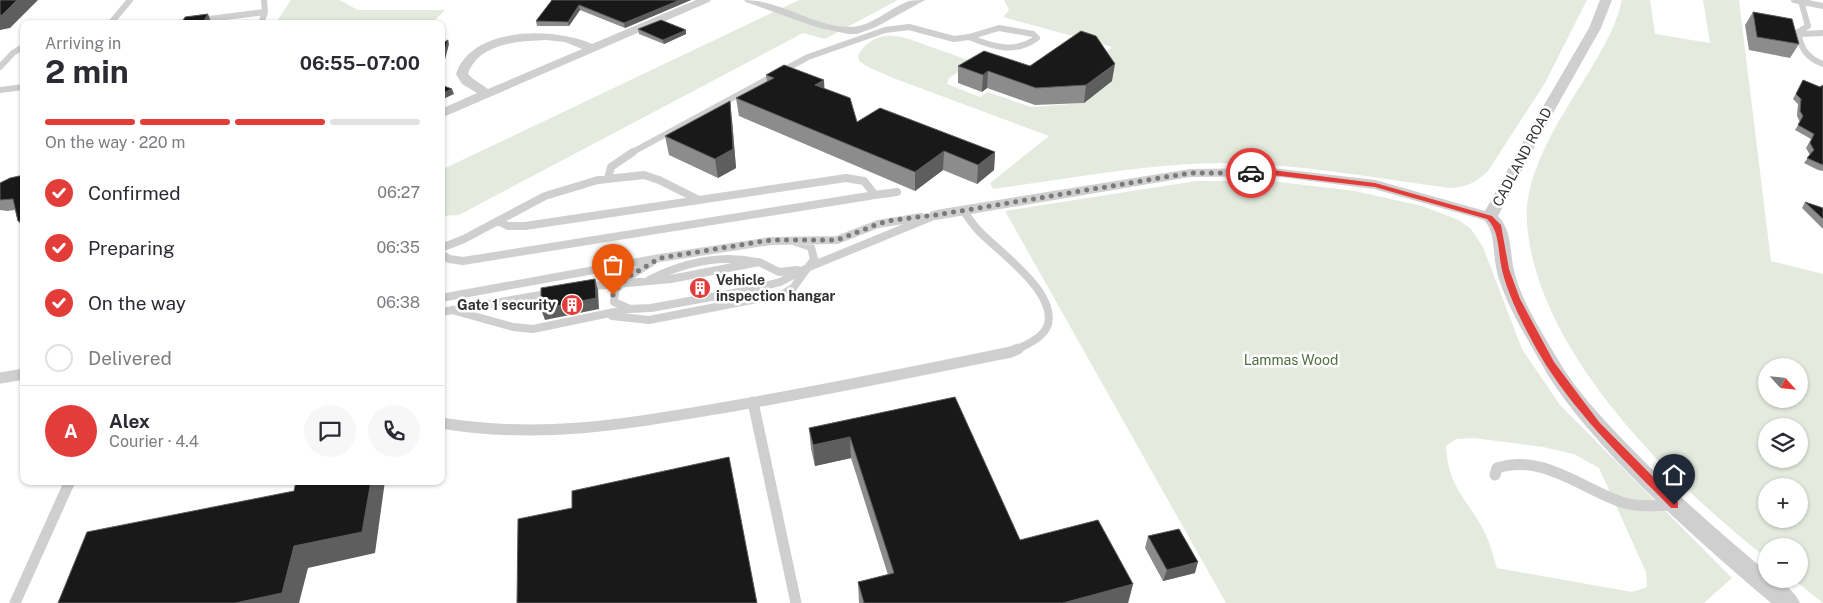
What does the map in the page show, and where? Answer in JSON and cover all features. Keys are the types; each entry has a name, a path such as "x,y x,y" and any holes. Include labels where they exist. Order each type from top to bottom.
{"street":[{"path":"445,112 705,0"},
{"path":"750,0 829,27 850,31 867,26 919,0"},
{"name":"CADLAND ROAD","path":"1606,0 1595,28 1536,129 1490,217 1498,225 1505,269 1516,299 1550,363 1596,425 1704,533 1788,603"},
{"path":"487,94 467,81 462,74 462,68 470,58 492,46 521,38 545,36 571,39 591,48"},
{"path":"936,215 1190,173 1272,172 1375,185 1490,217"}],"lane":[{"path":"113,20 130,0"},
{"path":"262,20 265,12 264,0"},
{"path":"1797,1 1823,6"},
{"path":"1797,1 1806,20 1807,27 1798,32 1798,34"},
{"path":"201,20 265,12"},
{"path":"1806,20 1823,31"},
{"path":"608,178 612,167 622,158 821,52 898,27 909,27 954,39 1005,28 1033,34 1037,38 1023,47 1013,50 969,37"},
{"path":"1798,34 1823,31"},
{"path":"1798,34 1804,55 1823,64"},
{"path":"0,67 20,49"},
{"path":"0,90 20,88"},
{"path":"445,247 456,243 545,196 608,178 644,175 659,180 699,200"},
{"path":"498,221 508,226 525,226 846,178 864,181 875,195"},
{"path":"445,257 463,261 897,192"},
{"path":"445,424 480,430 587,430 753,402 1026,348 1044,334 1049,326 1049,319 1037,290 1010,259 976,228 963,210"},
{"path":"445,297 660,258 781,240 837,240 878,224 936,215"},
{"path":"587,319 629,309 650,308 780,282 809,267 936,215"},
{"path":"452,310 522,329 618,316 644,320 656,319 783,294 793,288 814,259 811,247 781,240"},
{"path":"644,320 629,309 614,302 615,290 620,284 660,258"},
{"path":"576,288 598,284 644,282 759,262 783,272 809,267"},
{"path":"445,311 561,291"},
{"path":"0,378 20,375"},
{"path":"753,402 796,603"},
{"path":"1495,475 1497,468 1504,464 1529,465 1555,473 1622,502 1645,506 1674,505"},
{"path":"15,603 68,485"}],"green space":[{"path":"291,0 339,0 358,10 445,10 435,20 278,20"},
{"path":"799,0 898,0 825,39 803,33 459,215 445,216 445,168"},
{"path":"1004,0 1587,0 1545,83 1488,171 1479,179 1461,187 1450,188 1307,168 1220,163 1135,169 993,189 990,183 1049,136 893,78 868,67 859,61 858,55 873,40 882,37 890,36 909,39 973,62 949,78 947,84 980,97 988,92 1031,107 1084,103 1112,81 1095,59 1112,47 1003,17 1009,10"},
{"path":"1622,0 1650,0 1655,34 1710,43 1703,0 1739,0 1771,261 1823,274 1823,603 1804,588 1808,588 1808,538 1758,538 1758,551 1695,497 1626,425 1595,386 1569,345 1548,303 1533,260 1528,235 1527,209 1529,193 1535,171 1554,130 1601,52 1616,20"},
{"name":"Lammas Wood","path":"1196,181 1271,181 1355,191 1422,206 1459,220 1471,229 1483,247 1522,349 1560,405 1732,578 1704,603 1226,603 1005,211","holes":["1473,438 1543,447 1574,454 1599,468 1646,572 1647,587 1632,592 1497,568 1484,531 1454,483 1450,472 1446,446 1456,439"]}],"building":[{"path":"0,0 17,0 0,15"},
{"path":"552,0 680,0 624,23 579,5 568,22 536,21"},
{"path":"1753,12 1792,19 1799,44 1757,37"},
{"path":"208,14 204,20 183,20 185,17"},
{"path":"661,20 686,30 663,40 638,29"},
{"path":"1081,31 1096,36 1115,64 1086,85 1036,88 988,71 983,75 958,66 984,51 1030,66"},
{"path":"784,65 824,80 815,85 850,98 857,122 880,108 995,152 978,165 944,151 915,172 736,98 774,78 766,75"},
{"path":"1803,80 1820,87 1823,85 1823,165 1807,158 1814,150 1810,143 1814,134 1798,125 1803,116 1800,111 1801,99 1796,94"},
{"path":"445,86 452,89 445,92"},
{"path":"730,101 733,149 715,159 665,136"},
{"path":"20,176 20,221 18,221 13,199 0,200 0,183"},
{"path":"1805,202 1823,208 1823,219"},
{"path":"595,279 596,298 541,309 541,288"},
{"path":"955,397 1020,540 1098,520 1133,584 1063,603 864,603 858,582 894,573 850,437 813,445 809,428"},
{"path":"729,457 757,603 517,603 518,519 572,508 572,491"},
{"path":"295,485 370,485 362,532 294,546 282,593 235,603 58,603 87,532 294,491"},
{"path":"1179,529 1198,562 1167,570 1148,536"}],"way so far":[{"path":"613,295 615,290 628,277 660,258 771,240 837,240 862,229 893,220 936,215 1190,173 1251,173"}],"place":[{"name":"Vehicle inspection hangar","path":"700,288"},
{"name":"Gate 1 security","path":"572,305"}],"route":[{"path":"1251,173 1272,172 1375,185 1490,217 1498,225 1505,269 1516,299 1550,363 1596,425 1674,505"}]}
